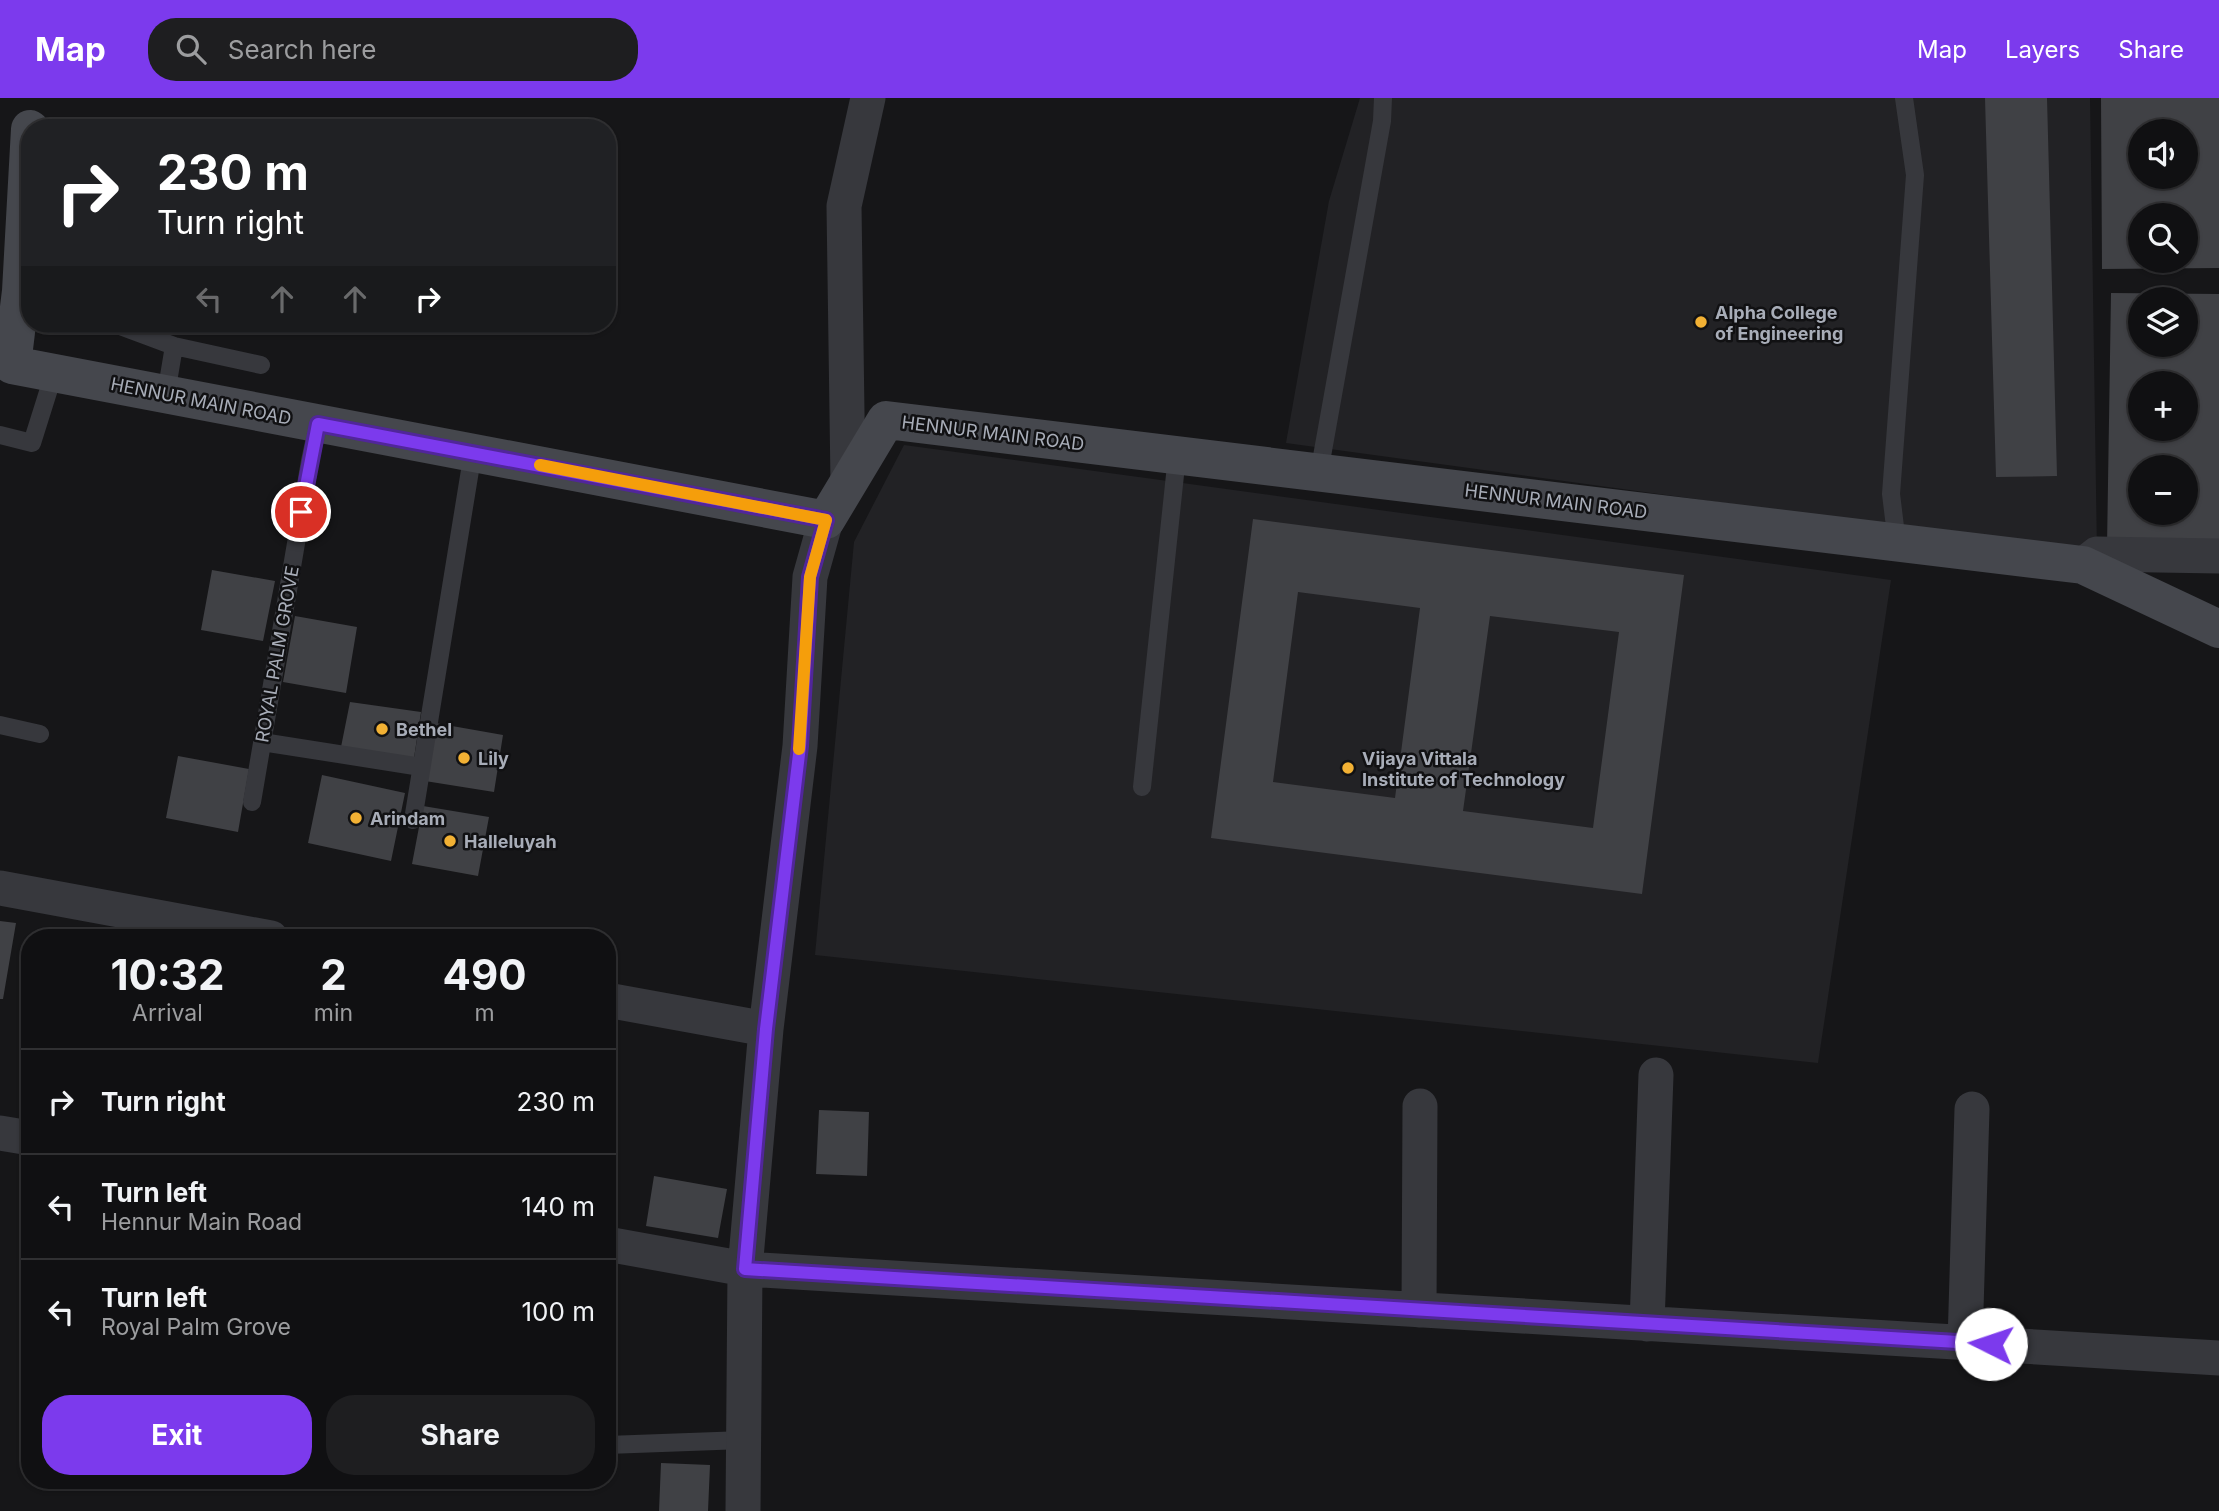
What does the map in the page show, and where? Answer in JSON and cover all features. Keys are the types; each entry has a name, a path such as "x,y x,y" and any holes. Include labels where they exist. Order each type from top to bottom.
{"main road":[{"name":"HENNUR MAIN ROAD","path":"30,119 31,98"},
{"name":"HENNUR MAIN ROAD","path":"21,259 11,288 12,365 826,520 886,421 2083,565 2219,629"}],"street":[{"path":"848,482 844,206 868,98"},
{"path":"743,1511 745,1269 766,1029 800,746 810,577 826,520"},
{"path":"2083,565 2097,554 2219,556"},
{"path":"0,888 222,929"},
{"path":"616,1002 766,1029"},
{"path":"1647,1324 1656,1075"},
{"path":"1419,1310 1420,1106"},
{"path":"1965,1343 1972,1109"},
{"path":"0,1133 21,1136"},
{"path":"616,1246 745,1269 2219,1358"}],"lane":[{"path":"1319,472 1382,121 1383,98"},
{"path":"1897,543 1891,494 1915,175 1904,98"},
{"path":"139,333 174,346 261,365"},
{"path":"166,394 174,346"},
{"path":"0,435 32,443 54,373"},
{"name":"ROYAL PALM GROVE","path":"252,802 318,424"},
{"path":"413,820 473,452"},
{"path":"1142,787 1177,456"},
{"path":"0,725 40,734"},
{"path":"262,742 421,767"},
{"path":"616,1446 744,1440"}],"shaded area":[{"name":"Alpha College of Engineering","path":"1360,98 2090,98 2097,554 1286,443 1329,201"},
{"name":"Vijaya Vittala Institute of Technology","path":"904,445 1891,580 1818,1063 815,955 854,542"}],"building":[{"path":"1985,98 2047,98 2057,476 1996,477"},
{"path":"2101,98 2219,98 2219,268 2198,268 2198,203 2128,203 2128,269 2102,269"},
{"path":"2111,293 2128,293 2128,357 2198,357 2198,294 2219,294 2219,548 2107,547"},
{"path":"1253,519 1684,575 1642,894 1211,838","holes":["1298,592 1420,608 1395,798 1273,782","1490,616 1619,632 1593,828 1463,811"]},
{"path":"212,570 275,581 263,641 201,630"},
{"path":"295,616 357,627 346,693 283,682"},
{"name":"Bethel","path":"350,702 421,712 414,758 341,747"},
{"name":"Lily","path":"435,723 503,735 494,792 425,781"},
{"path":"178,756 249,769 238,832 166,818"},
{"name":"Arindam","path":"322,775 405,793 391,861 308,843"},
{"name":"Halleluyah","path":"423,806 489,817 478,876 412,864"},
{"path":"0,921 16,923 3,999 0,999"},
{"path":"819,1110 869,1112 867,1176 816,1174"},
{"path":"654,1176 727,1189 718,1238 646,1226"},
{"path":"661,1463 710,1465 708,1511 659,1511"}],"slow traffic":[{"path":"540,465 826,520 810,577 799,749"}],"place":[{"name":"Alpha College of Engineering","path":"1701,322"},
{"name":"Bethel","path":"382,729"},
{"name":"Lily","path":"464,758"},
{"name":"Vijaya Vittala Institute of Technology","path":"1348,768"},
{"name":"Arindam","path":"356,818"},
{"name":"Halleluyah","path":"450,841"}],"route":[{"path":"301,512 318,424 826,520 810,577 800,746 766,1029 745,1269 1991,1344"}]}
